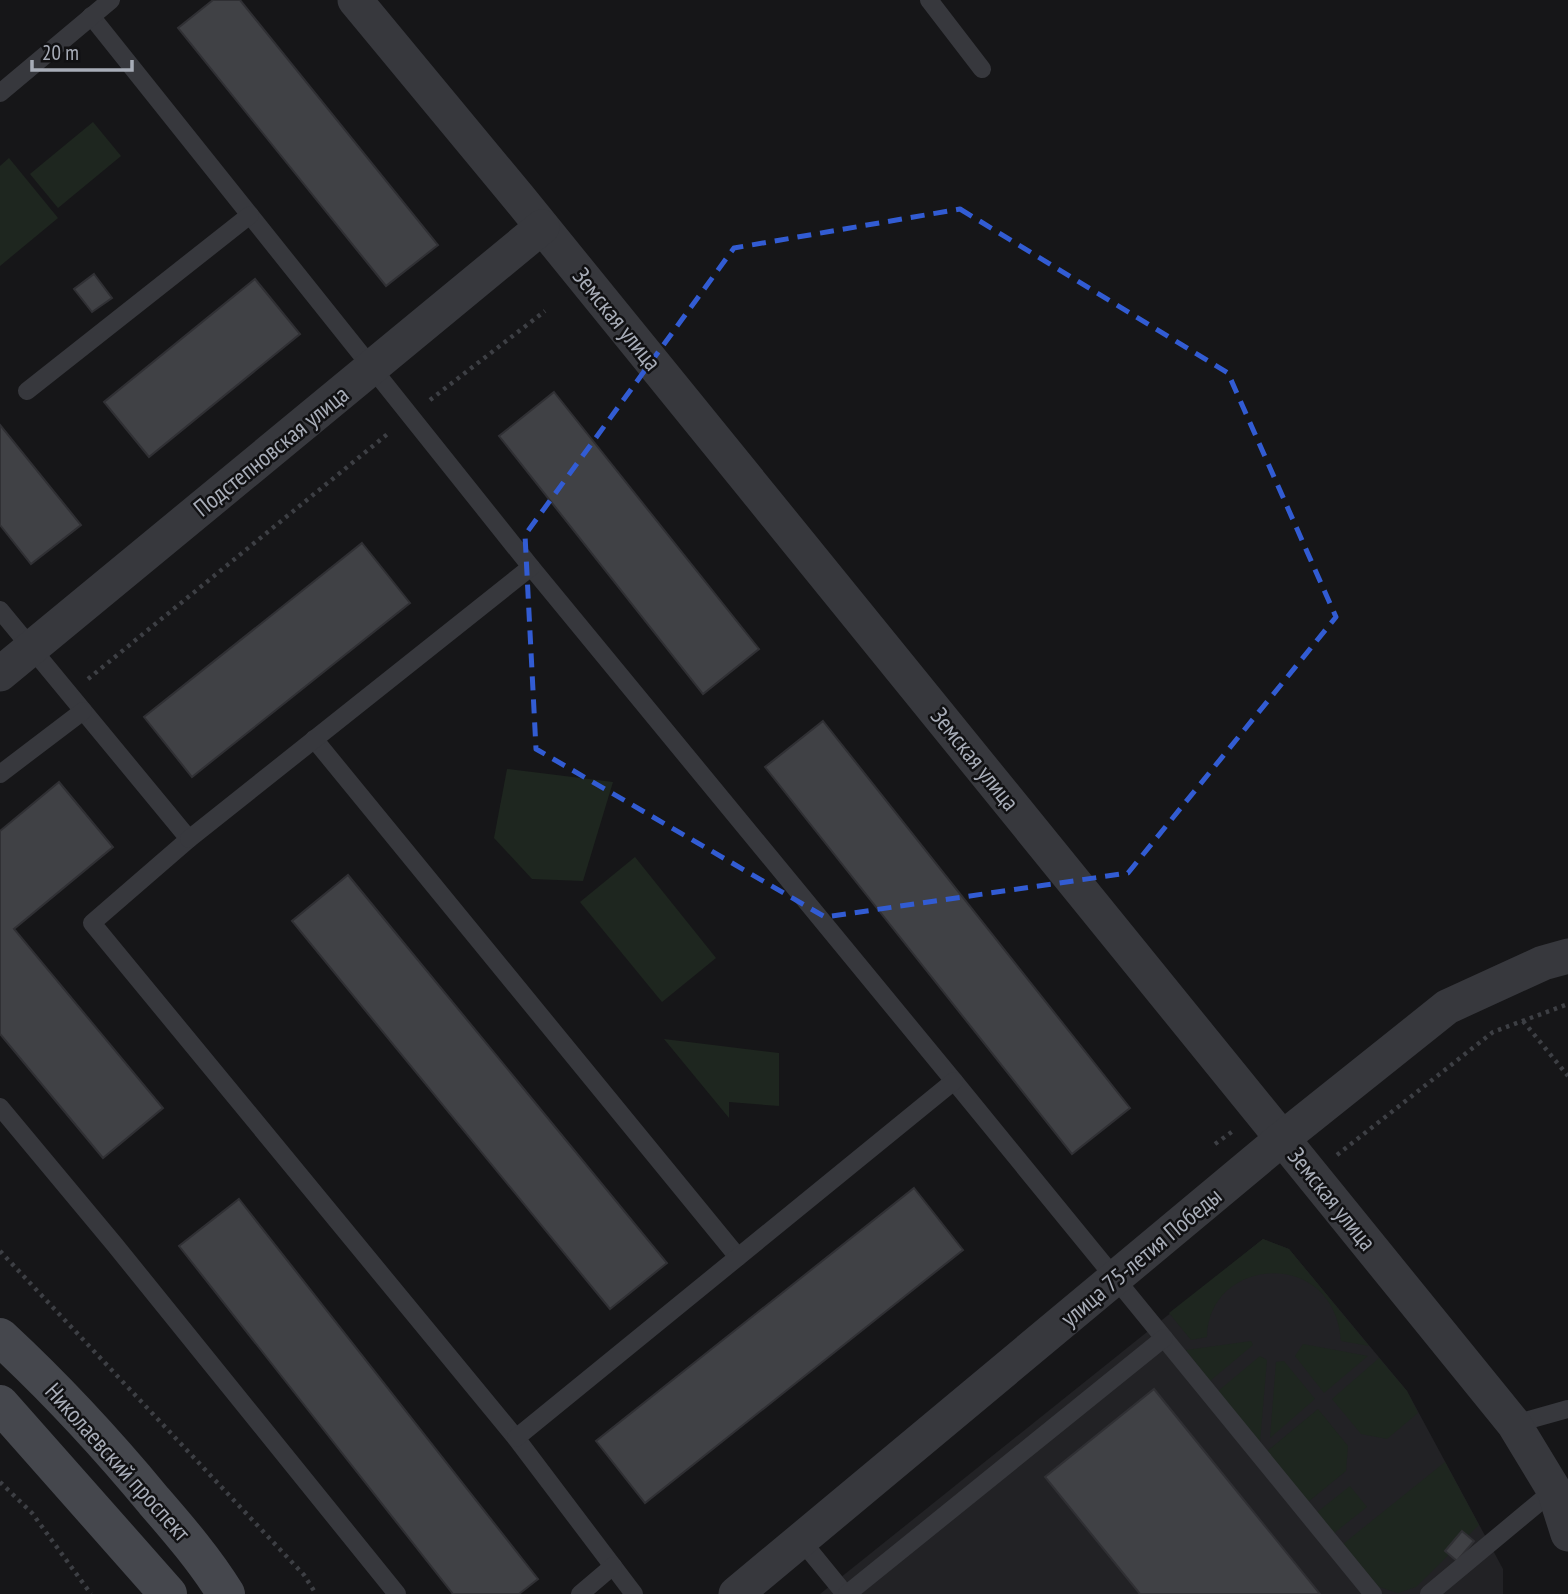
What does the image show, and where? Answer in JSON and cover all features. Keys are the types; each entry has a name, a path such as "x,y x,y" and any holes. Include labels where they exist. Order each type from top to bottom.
{"main road":[{"name":"Николаевский проспект","path":"0,1337 127,1467 208,1565 226,1594"},
{"name":"Николаевский проспект","path":"0,1404 168,1594"}],"street":[{"name":"Земская улица","path":"355,0 1514,1424 1553,1490 1568,1534"},
{"name":"Подстепновская улица","path":"0,674 542,227"},
{"name":"улица 75-летия Победы","path":"736,1594 1283,1138 1447,1007 1543,963 1568,956"}],"lane":[{"path":"0,93 111,0"},
{"path":"929,0 982,69"},
{"path":"91,16 531,567 1373,1594"},
{"path":"27,391 250,215"},
{"path":"531,567 189,839 92,923 516,1438 634,1594"},
{"path":"0,610 189,839"},
{"path":"0,774 83,711"},
{"path":"314,740 738,1257"},
{"path":"516,1438 954,1081"},
{"path":"0,1107 397,1594"},
{"path":"801,1540 846,1594 1164,1338"},
{"path":"1514,1424 1568,1409"},
{"path":"1429,1594 1553,1490"},
{"path":"580,1594 613,1566"}],"path":[{"path":"69,695 410,415 545,311"},
{"path":"1313,1174 1493,1032 1568,1004"},
{"path":"1523,1021 1568,1076"},
{"path":"0,1251 304,1575 316,1594"},
{"path":"0,1482 32,1513 91,1594"}],"highlighted area":[{"path":"960,209 1228,373 1336,617 1128,873 825,917 536,749 525,535 734,248"}],"shaded area":[{"path":"93,122 121,156 58,208 30,174"},
{"path":"9,158 58,218 0,266 0,166"},
{"path":"507,769 613,782 583,881 532,879 494,838"},
{"path":"635,857 716,958 662,1002 580,902"},
{"path":"664,1039 779,1053 779,1106 729,1102 729,1118"},
{"path":"1263,1239 1289,1249 1407,1391 1503,1569 1503,1594 820,1594"},
{"path":"1263,1239 1289,1249 1369,1346 1341,1341 1333,1310 1317,1289 1296,1277 1272,1273 1248,1278 1227,1291 1213,1310 1207,1337 1191,1340 1169,1313"},
{"path":"1251,1341 1253,1345 1210,1381 1186,1350"},
{"path":"1303,1344 1368,1356 1324,1393 1295,1356"},
{"path":"1260,1356 1267,1360 1260,1442 1218,1391"},
{"path":"1379,1358 1407,1391 1418,1413 1387,1439 1361,1434 1332,1399"},
{"path":"1284,1361 1315,1399 1270,1438 1276,1362"},
{"path":"1318,1409 1348,1446 1346,1471 1308,1502 1266,1452"},
{"path":"1445,1462 1479,1525 1416,1587 1398,1593 1379,1587 1343,1544"},
{"path":"1350,1486 1367,1507 1333,1534 1316,1513"}],"building":[{"path":"213,0 240,0 438,245 386,286 178,28"},
{"path":"94,274 112,298 92,312 74,289"},
{"path":"255,279 300,334 149,457 104,402"},
{"path":"554,392 759,649 703,694 499,436"},
{"path":"0,425 81,525 31,564 0,525"},
{"path":"362,543 410,603 192,777 144,717"},
{"path":"823,721 1130,1108 1072,1154 765,767"},
{"path":"59,782 113,847 14,929 163,1108 103,1158 0,1034 0,831"},
{"path":"348,875 667,1263 610,1309 292,921"},
{"path":"914,1188 963,1250 645,1503 596,1441"},
{"path":"239,1199 538,1579 519,1594 453,1594 179,1246"},
{"path":"1154,1389 1320,1594 1140,1594 1045,1477"},
{"path":"1462,1531 1474,1541 1457,1561 1445,1551"}]}
